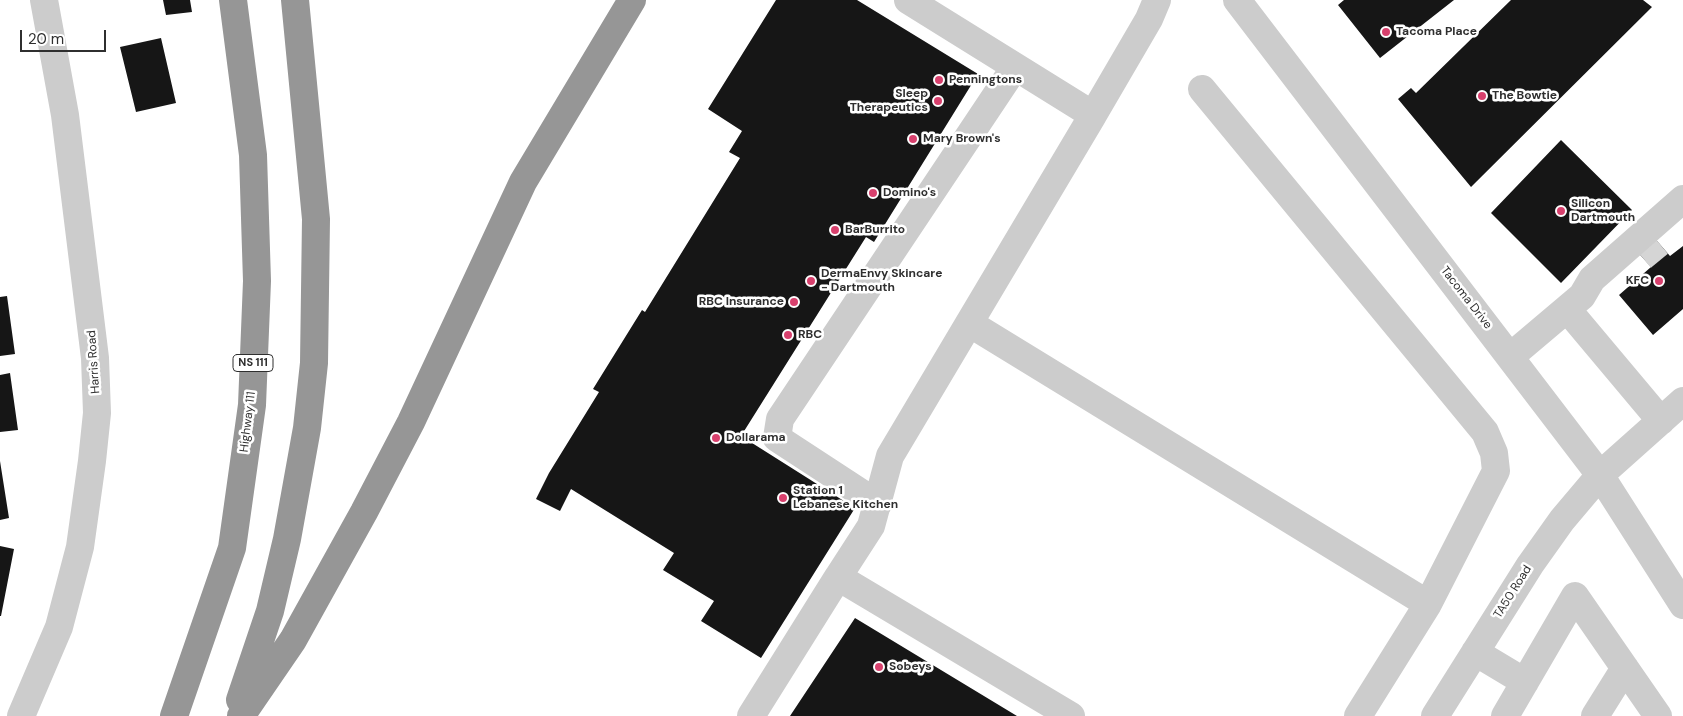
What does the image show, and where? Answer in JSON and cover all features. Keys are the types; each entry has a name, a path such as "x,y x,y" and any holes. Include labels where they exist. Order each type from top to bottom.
{"highway":[{"name":"Highway 111","path":"174,716 232,548 252,405 257,281 253,155 234,0"},
{"path":"235,716 270,610 287,539 307,428 314,363 316,219 295,0"},
{"path":"240,716 293,640 364,512 411,422 523,182 632,0"}],"street":[{"name":"Harris Road","path":"21,716 59,627 80,547 97,413 95,358 66,115 44,0"},
{"path":"908,0 1093,115"},
{"path":"751,716 871,526 890,456 1093,115 1149,19 1157,0"},
{"name":"Tacoma Drive","path":"1240,1 1600,475 1681,595"},
{"path":"878,504 777,438 780,419 1015,67"},
{"path":"1202,89 1485,432 1494,453 1496,471 1428,604 1358,716"},
{"path":"1511,356 1574,303 1592,279 1683,199"},
{"path":"1574,303 1601,290 1683,221"},
{"path":"1574,303 1661,421"},
{"path":"969,323 1428,604"},
{"name":"TA50 Road","path":"1434,716 1530,565 1562,520 1600,475 1683,401"},
{"path":"838,577 1071,716"},
{"path":"1505,716 1575,596 1658,716"},
{"path":"1475,652 1525,682"},
{"path":"1595,716 1625,668"}],"building":[{"path":"163,0 190,0 192,12 166,15"},
{"path":"776,0 857,0 978,74 874,242 866,237 741,436 855,508 761,658 701,621 714,601 663,570 674,553 571,489 560,511 536,499 549,473 599,392 593,389 642,310 645,312 740,158 729,152 742,131 708,109"},
{"name":"Tacoma Place","path":"1344,0 1454,0 1380,58 1338,5"},
{"name":"The Bowtie","path":"1511,0 1643,0 1652,7 1471,187 1398,99 1411,88 1416,93"},
{"path":"161,38 176,103 136,112 120,47"},
{"name":"Silicon Dartmouth","path":"1561,140 1632,210 1561,283 1491,213"},
{"name":"KFC","path":"1651,234 1670,256 1683,246 1683,309 1653,335 1619,295 1651,267 1634,248"},
{"path":"7,296 15,354 0,356 0,297"},
{"path":"10,373 18,430 0,432 0,375"},
{"path":"0,461 9,518 0,520"},
{"path":"0,546 14,549 1,616 0,616"},
{"name":"Sobeys","path":"855,618 1017,716 790,716"}],"tunnel":[{"path":"1642,257 1659,243"}],"place":[{"name":"Tacoma Place","path":"1386,32"},
{"name":"Penningtons","path":"939,80"},
{"name":"The Bowtie","path":"1482,96"},
{"name":"Sleep Therapeutics","path":"938,101"},
{"name":"Mary Brown's","path":"913,139"},
{"name":"Domino's","path":"873,193"},
{"name":"Silicon Dartmouth","path":"1561,211"},
{"name":"BarBurrito","path":"835,230"},
{"name":"DermaEnvy Skincare - Dartmouth","path":"811,281"},
{"name":"KFC","path":"1659,281"},
{"name":"RBC Insurance","path":"794,302"},
{"name":"RBC","path":"788,335"},
{"name":"Dollarama","path":"716,438"},
{"name":"Station 1 Lebanese Kitchen","path":"783,498"},
{"name":"Sobeys","path":"879,667"}]}
